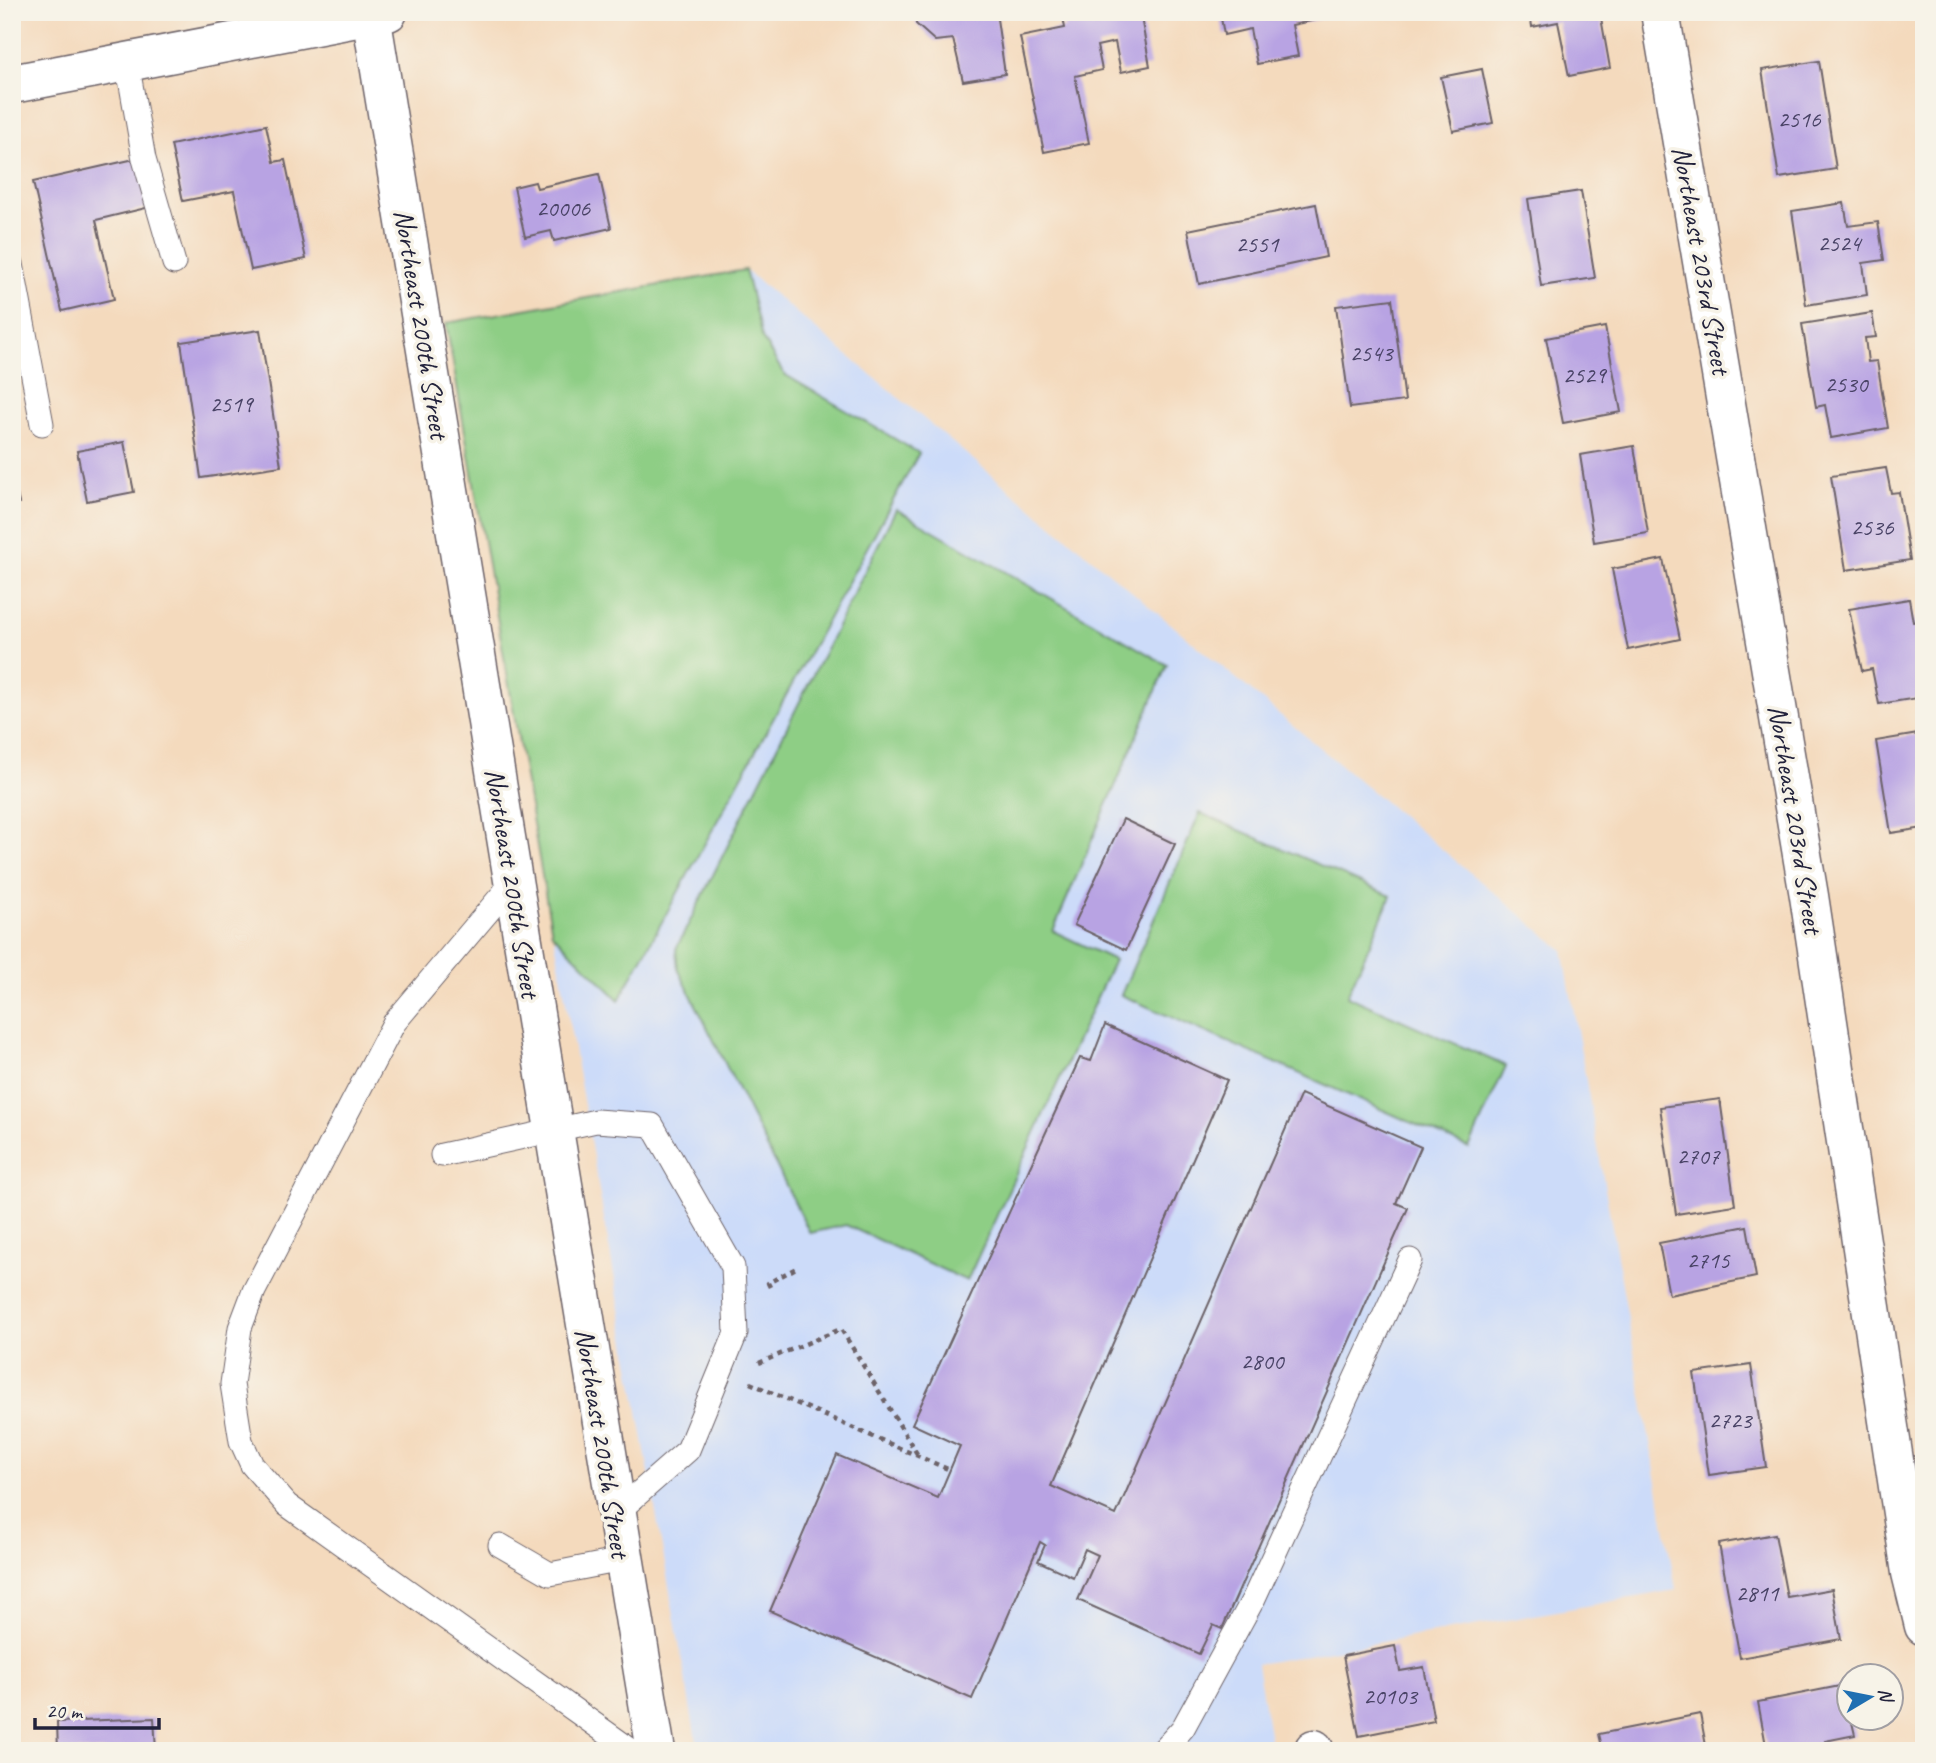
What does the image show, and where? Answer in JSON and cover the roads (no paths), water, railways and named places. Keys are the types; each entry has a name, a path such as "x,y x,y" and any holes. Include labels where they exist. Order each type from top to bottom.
{"street":[{"name":"Northeast 203rd Street","path":"1660,12 1801,845 1911,1573 1924,1626"},
{"path":"12,83 379,14"},
{"name":"Northeast 200th Street","path":"379,14 552,1131 656,1751"}],"lane":[{"path":"127,62 144,159 174,263"},
{"path":"12,264 42,424"},
{"path":"513,882 394,1023 318,1167 254,1290 240,1328 232,1384 234,1415 252,1465 287,1505 632,1751"},
{"path":"442,1155 596,1121 652,1125 733,1267 736,1333 688,1450 615,1514"},
{"path":"1162,1751 1183,1728 1254,1598 1410,1259"},
{"path":"500,1545 550,1574 622,1560"}]}
